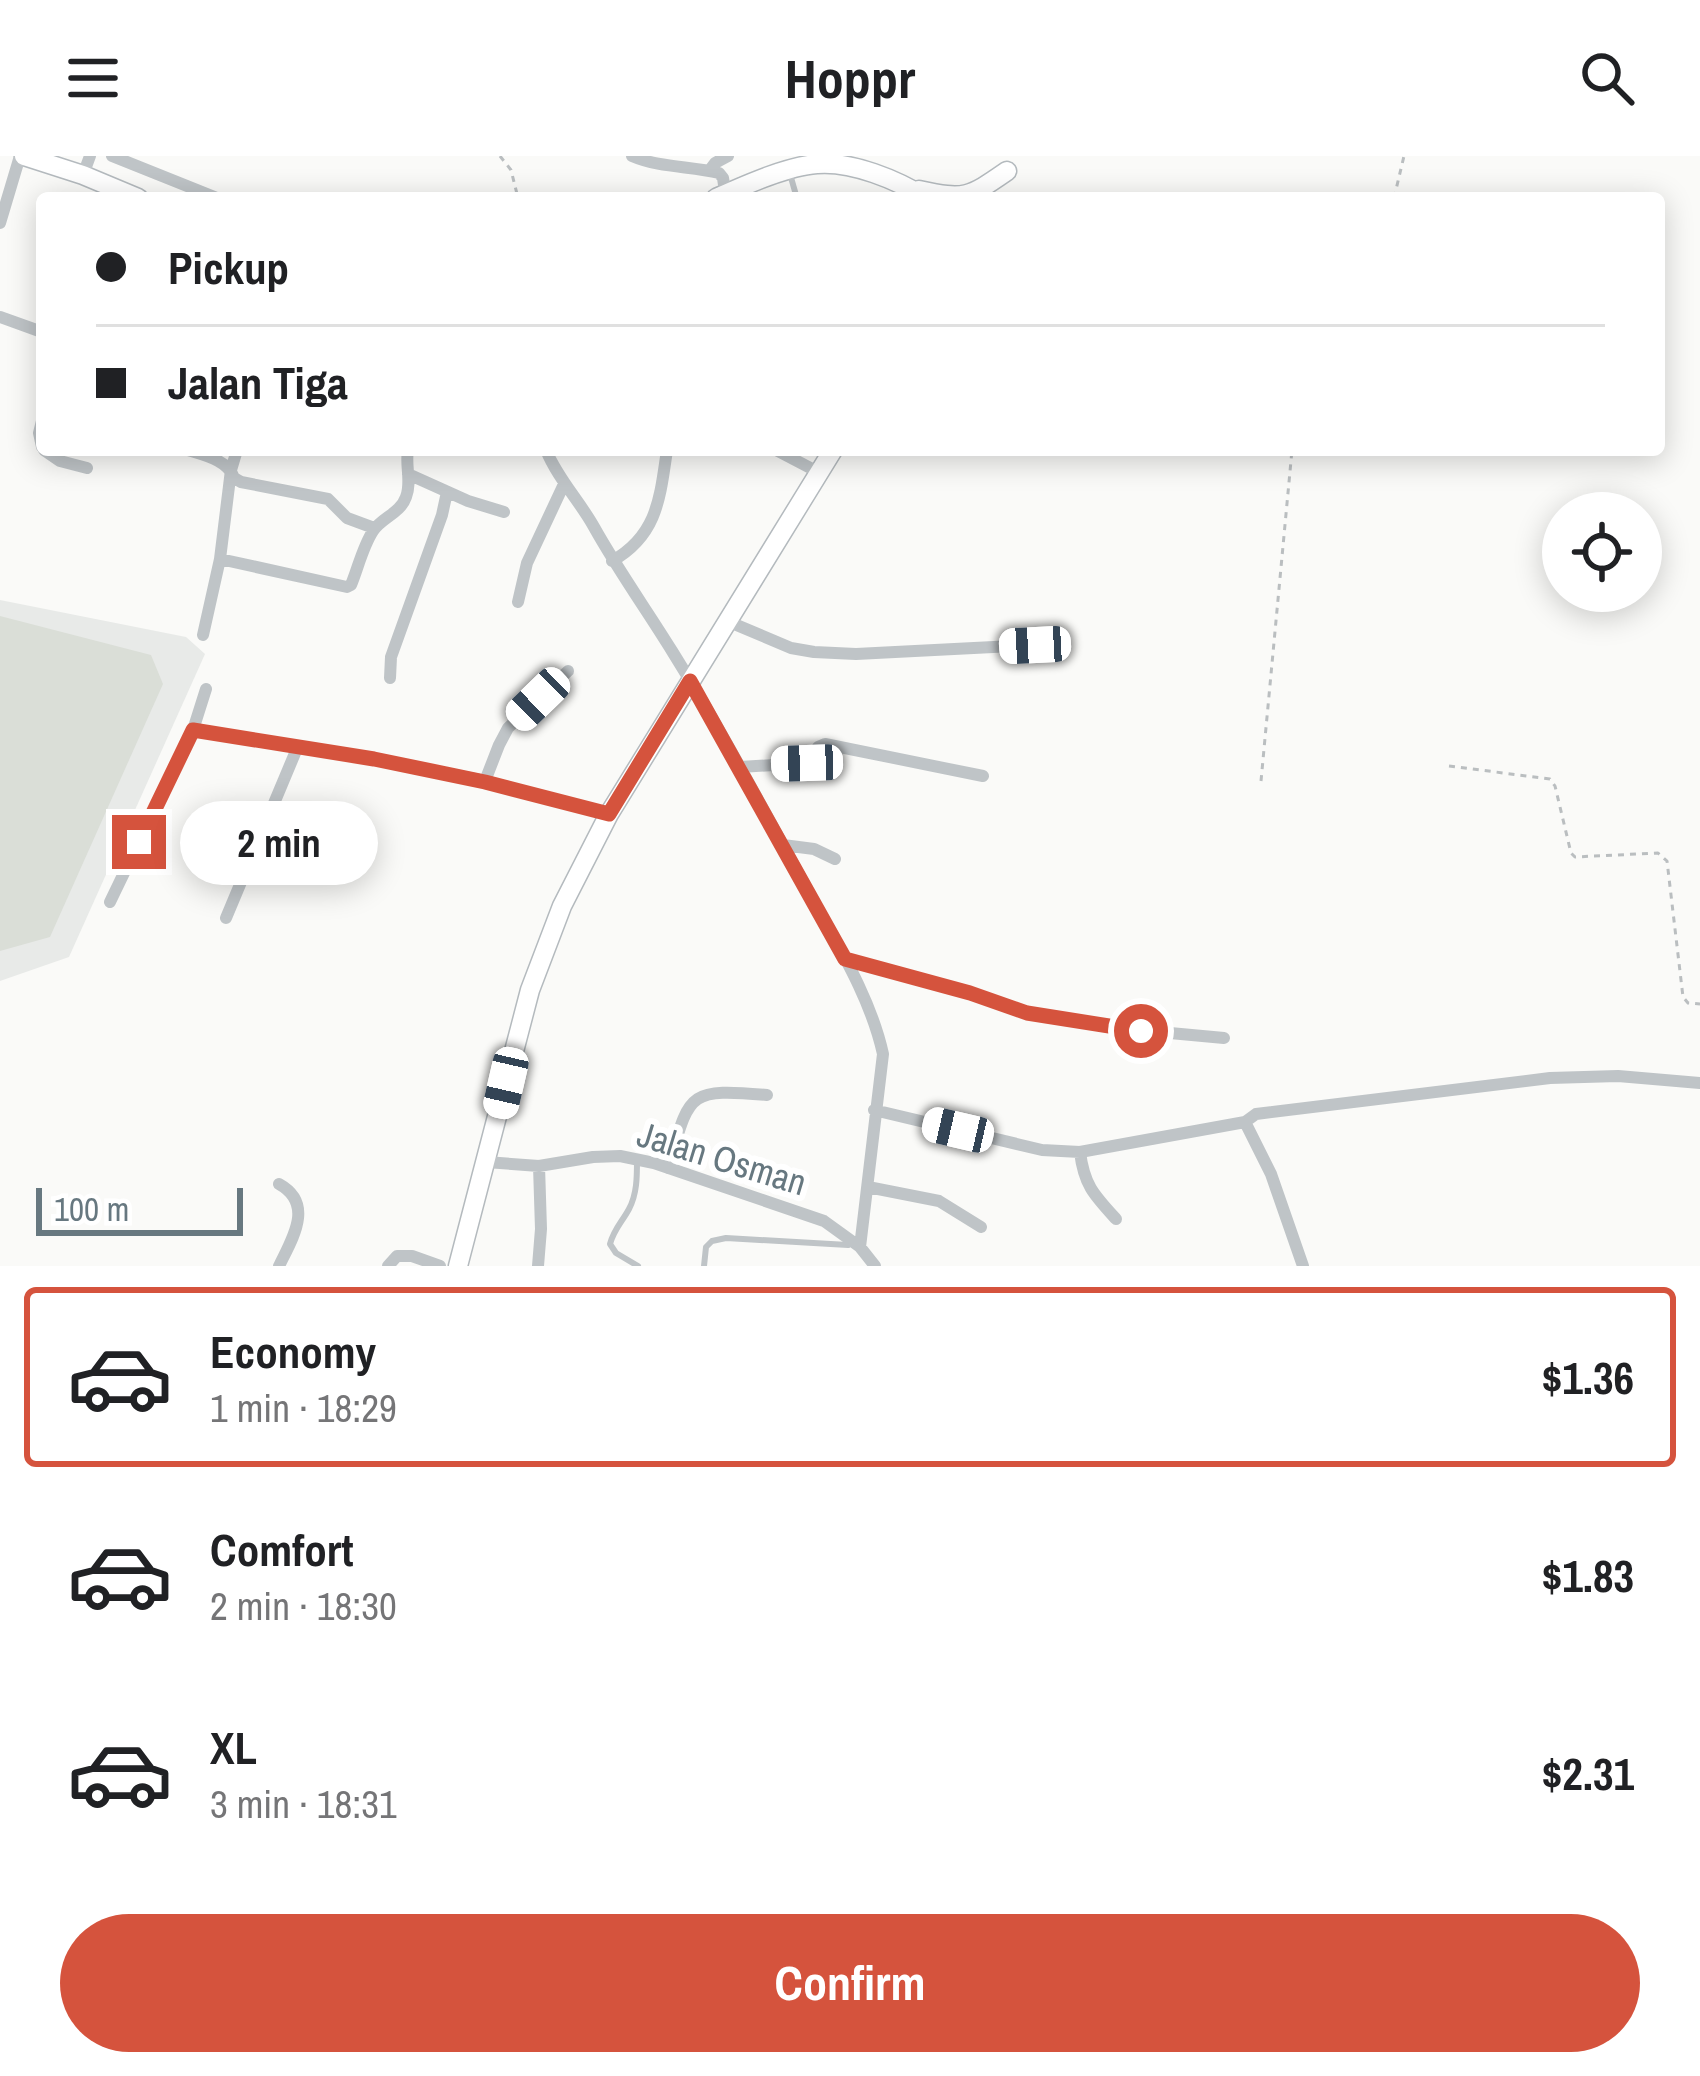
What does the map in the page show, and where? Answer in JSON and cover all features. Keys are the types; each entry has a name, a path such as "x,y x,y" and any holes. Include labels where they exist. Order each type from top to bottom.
{"main road":[{"path":"22,156 87,166 128,192"},
{"path":"732,192 788,163 838,165 885,179 904,192"},
{"path":"977,192 1013,163"},
{"path":"991,192 1013,163"},
{"path":"458,1266 530,990 562,906 609,814 830,456"}],"street":[{"path":"0,223 22,156"},
{"path":"112,156 202,192"},
{"path":"632,156 654,165 688,161 719,173 722,192"},
{"path":"709,171 728,156"},
{"path":"0,317 36,330"},
{"path":"53,456 87,468"},
{"path":"206,456 231,470 241,482 328,499 346,518 374,528"},
{"path":"203,635 235,456"},
{"path":"220,559 341,587 351,585 374,528 402,508 410,489 407,456"},
{"path":"549,456 740,767 877,1026 883,1054 860,1247 875,1266"},
{"path":"612,561 634,547 658,510 666,456"},
{"path":"787,456 820,473"},
{"path":"408,474 504,512"},
{"path":"518,602 527,563 564,484"},
{"path":"390,678 391,657 447,492"},
{"path":"727,622 791,648 814,652 1035,645"},
{"path":"485,782 508,728 568,670"},
{"path":"110,902 193,730 206,689"},
{"path":"193,730 485,782 609,814"},
{"path":"740,767 807,763 825,744 983,776"},
{"path":"226,918 298,746"},
{"path":"783,845 814,848 835,859"},
{"path":"845,959 1027,1013 1115,1028 1224,1038"},
{"path":"874,1110 1042,1150 1080,1152 1245,1122 1256,1114 1550,1078 1618,1076 1700,1083"},
{"path":"668,1168 684,1113 698,1098 719,1091 767,1095"},
{"path":"1245,1122 1271,1174 1303,1266"},
{"path":"1080,1152 1090,1191 1116,1219"},
{"name":"Jalan Osman","path":"486,1162 539,1166 593,1157 638,1160 824,1221 860,1247"},
{"path":"538,1266 539,1166"},
{"path":"279,1184 287,1187 299,1211 298,1225 279,1266"},
{"path":"868,1187 939,1201 981,1227"},
{"path":"388,1266 397,1256 412,1256 440,1266"}],"lane":[{"path":"788,163 796,192"},
{"path":"638,1160 632,1204 610,1244 638,1266"},
{"path":"704,1266 706,1247 726,1238 860,1247"}],"path":[{"path":"500,156 512,170 517,192"},
{"path":"1395,192 1404,156"},
{"path":"1261,781 1291,456"},
{"path":"1449,766 1550,779 1575,857 1664,856 1683,997 1688,1003 1700,1004"}],"shaded area":[{"path":"0,600 186,637 205,654 69,957 0,981"},
{"path":"0,616 151,655 163,684 50,937 0,951"}],"route":[{"path":"139,842 193,730 374,759 609,814 690,681 845,959 1027,1013 1141,1031"}]}
